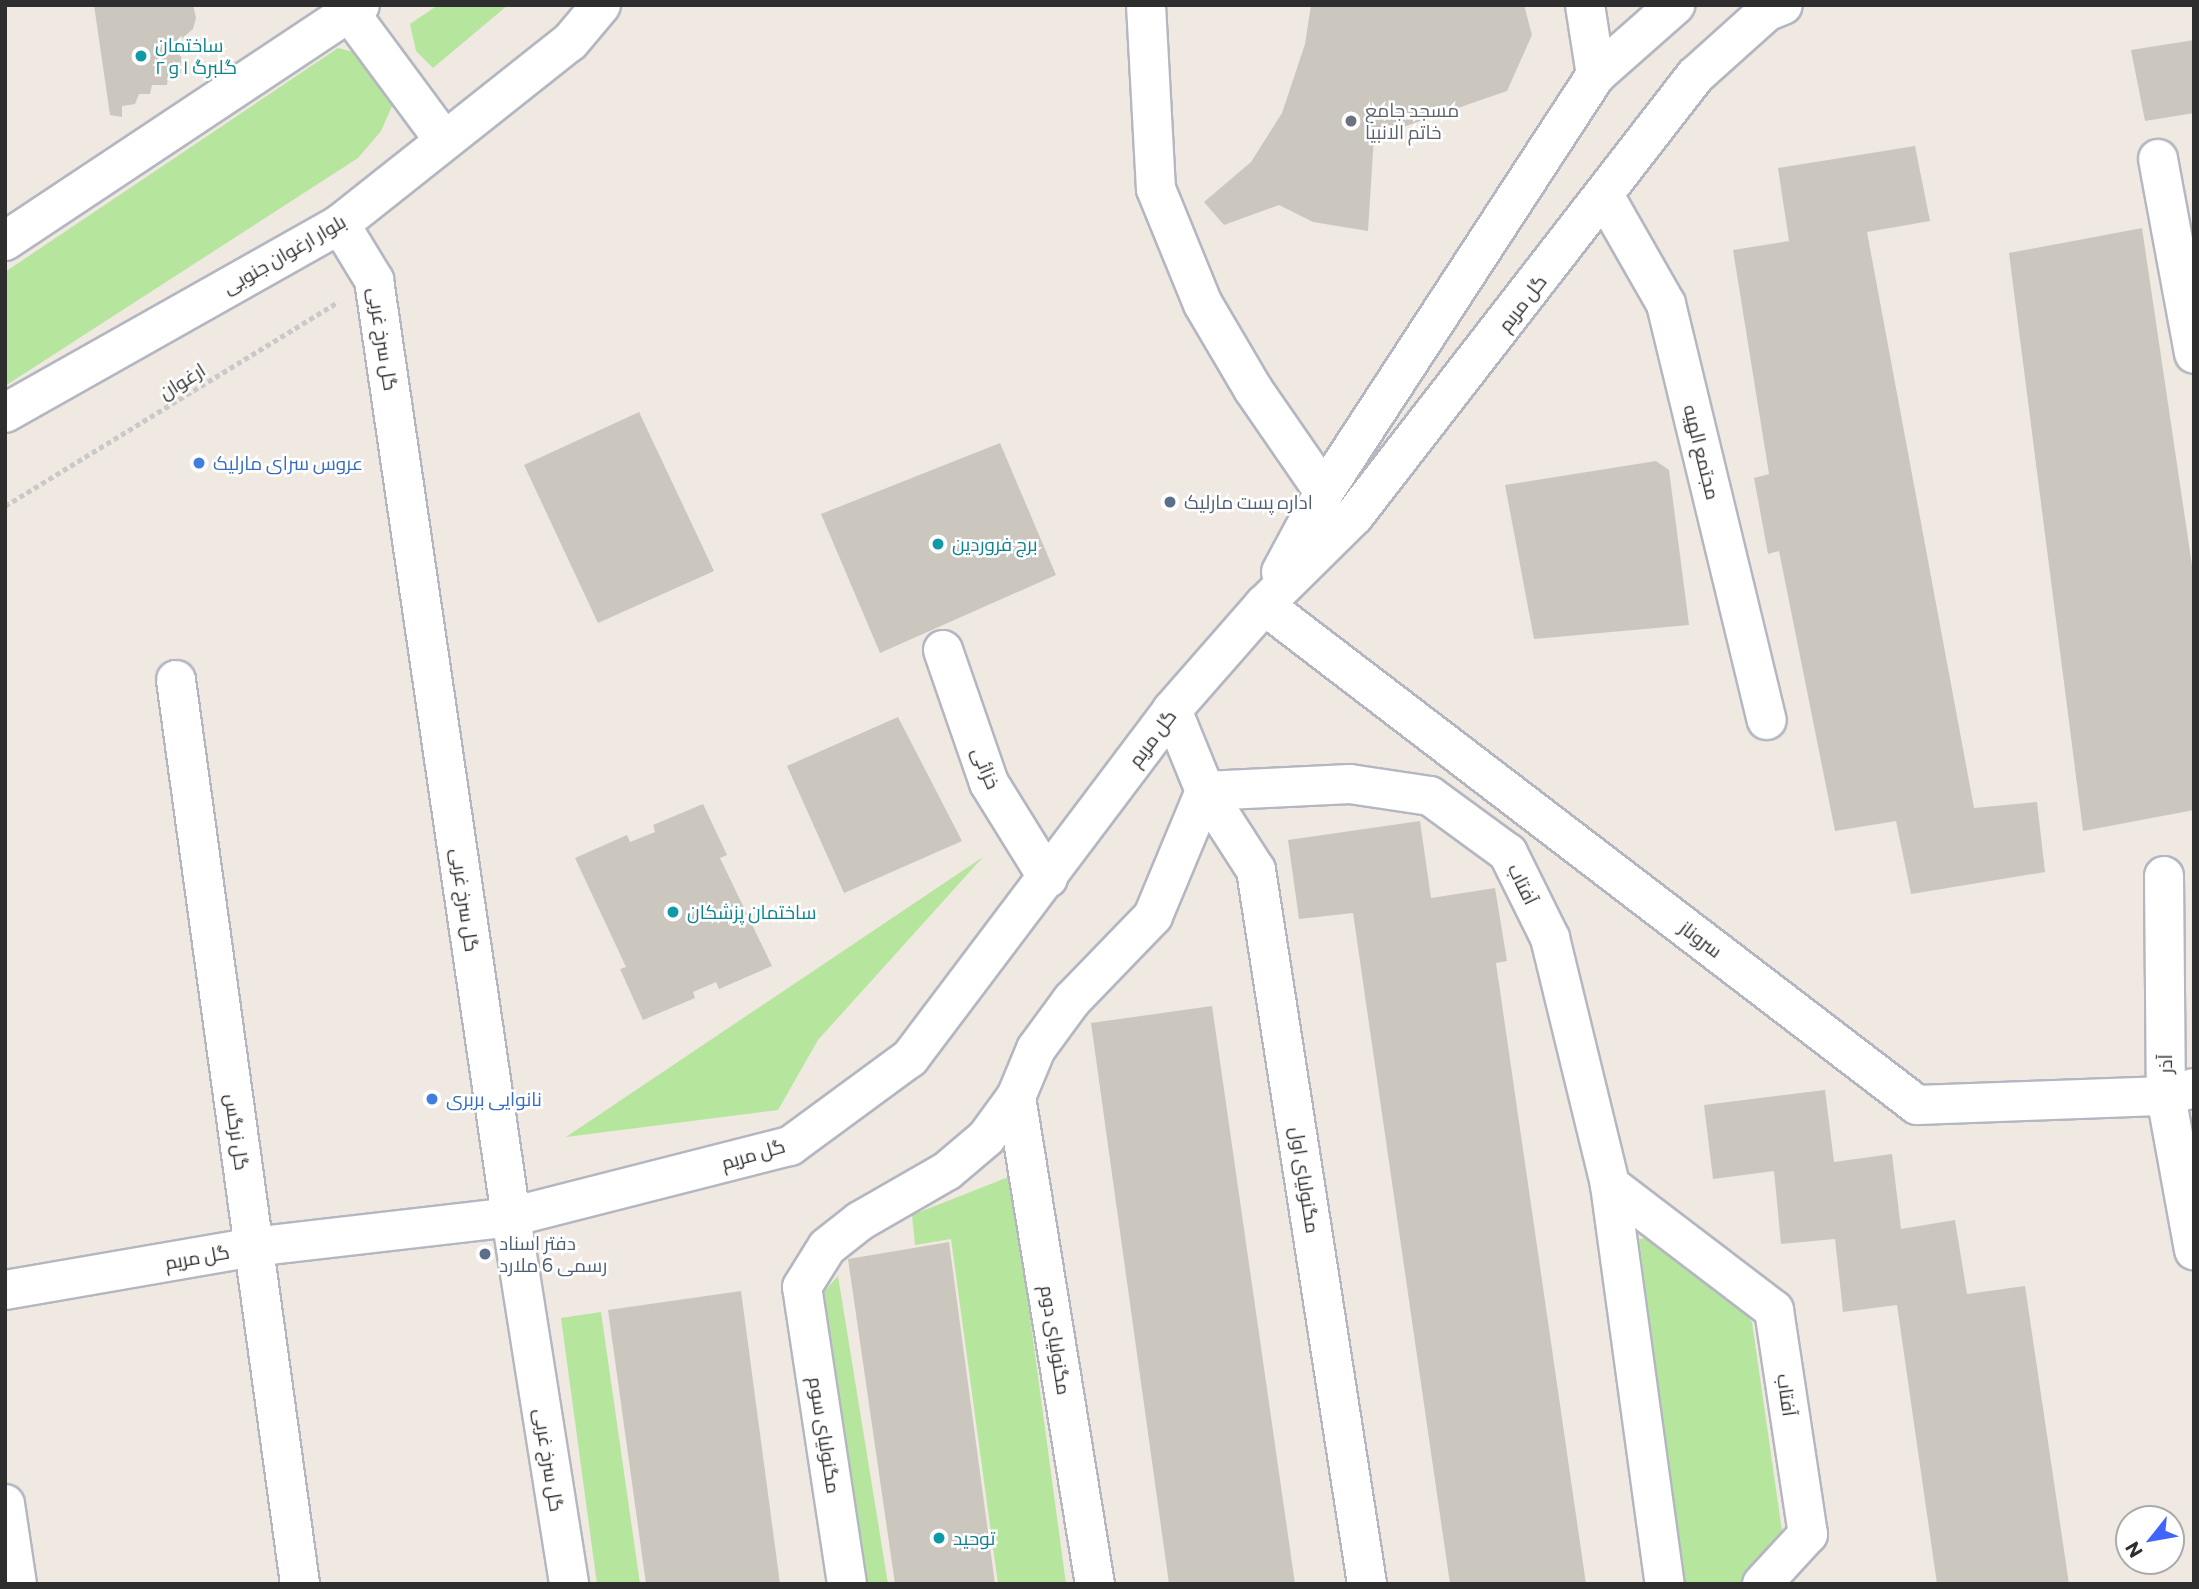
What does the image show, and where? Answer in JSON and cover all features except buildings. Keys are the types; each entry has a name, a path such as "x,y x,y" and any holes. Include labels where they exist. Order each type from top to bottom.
{"street":[{"name":"بلوار ارغوان جنوبی","path":"5,413 340,224 443,139 570,42 601,5"},
{"path":"1146,5 1156,189 1203,303 1253,389 1324,492"},
{"path":"1585,5 1595,75"},
{"name":"گل مریم","path":"1264,605 1324,492 1595,75 1675,5"},
{"name":"گل مریم","path":"5,1290 253,1247 511,1217 790,1146 910,1058 1172,710 1264,605 1354,516 1605,197 1695,76 1766,12 1783,5"},
{"path":"5,241 351,8 443,139"},
{"path":"2158,159 2194,354"},
{"name":"مجتمع الهیه","path":"1605,197 1666,304 1767,720"},
{"name":"گل سرخ غربی","path":"340,224 374,279 511,1217 569,1584"},
{"name":"سروناز","path":"1264,605 1917,1105 2180,1092"},
{"name":"خزائی","path":"943,650 989,783 1048,878"},
{"name":"گل نرگس","path":"176,680 300,1584"},
{"name":"مگنولیای اول","path":"1172,710 1205,791 1256,870 1367,1584"},
{"name":"آفتاب","path":"1205,791 1350,784 1430,796 1508,853 1550,937 1610,1185 1665,1584"},
{"path":"1016,1097 1036,1049 1072,1000 1153,916 1205,791"},
{"name":"آذر","path":"2164,876 2194,1250"},
{"name":"مگنولیای سوم","path":"847,1584 802,1287 828,1247 860,1221 947,1171 986,1138 1016,1097"},
{"name":"مگنولیای دوم","path":"1016,1097 1095,1584"},
{"name":"آفتاب","path":"1610,1185 1774,1310 1808,1534 1762,1584"},
{"path":"5,1504 17,1584"}],"path":[{"name":"ارغوان","path":"5,506 374,279"}],"green space":[{"path":"438,5 508,5 433,68 416,51 410,24"},
{"path":"338,48 362,54 393,104 381,131 358,158 5,386 5,272"},
{"path":"983,857 818,1040 778,1110 566,1137"},
{"path":"1011,1176 1066,1584 998,1584 951,1239 915,1245 912,1215"},
{"path":"1660,1236 1727,1288 1752,1322 1783,1538 1745,1584 1685,1584 1639,1239"},
{"path":"838,1276 888,1584 867,1584 822,1294"},
{"path":"601,1312 640,1584 597,1584 561,1318"}],"place":[{"name":"ساختمان گلبرگ ۱ و ۲","path":"141,56"},
{"name":"مسجد جامع خاتم الانبیا","path":"1351,121"},
{"name":"عروس سرای مارلیک","path":"199,463"},
{"name":"اداره پست مارلیک","path":"1170,502"},
{"name":"برج فروردین","path":"938,544"},
{"name":"ساختمان پزشکان","path":"673,912"},
{"name":"نانوایی بربری","path":"432,1099"},
{"name":"دفتر اسناد رسمی 6 ملارد","path":"485,1254"},
{"name":"توحید","path":"939,1538"}]}
